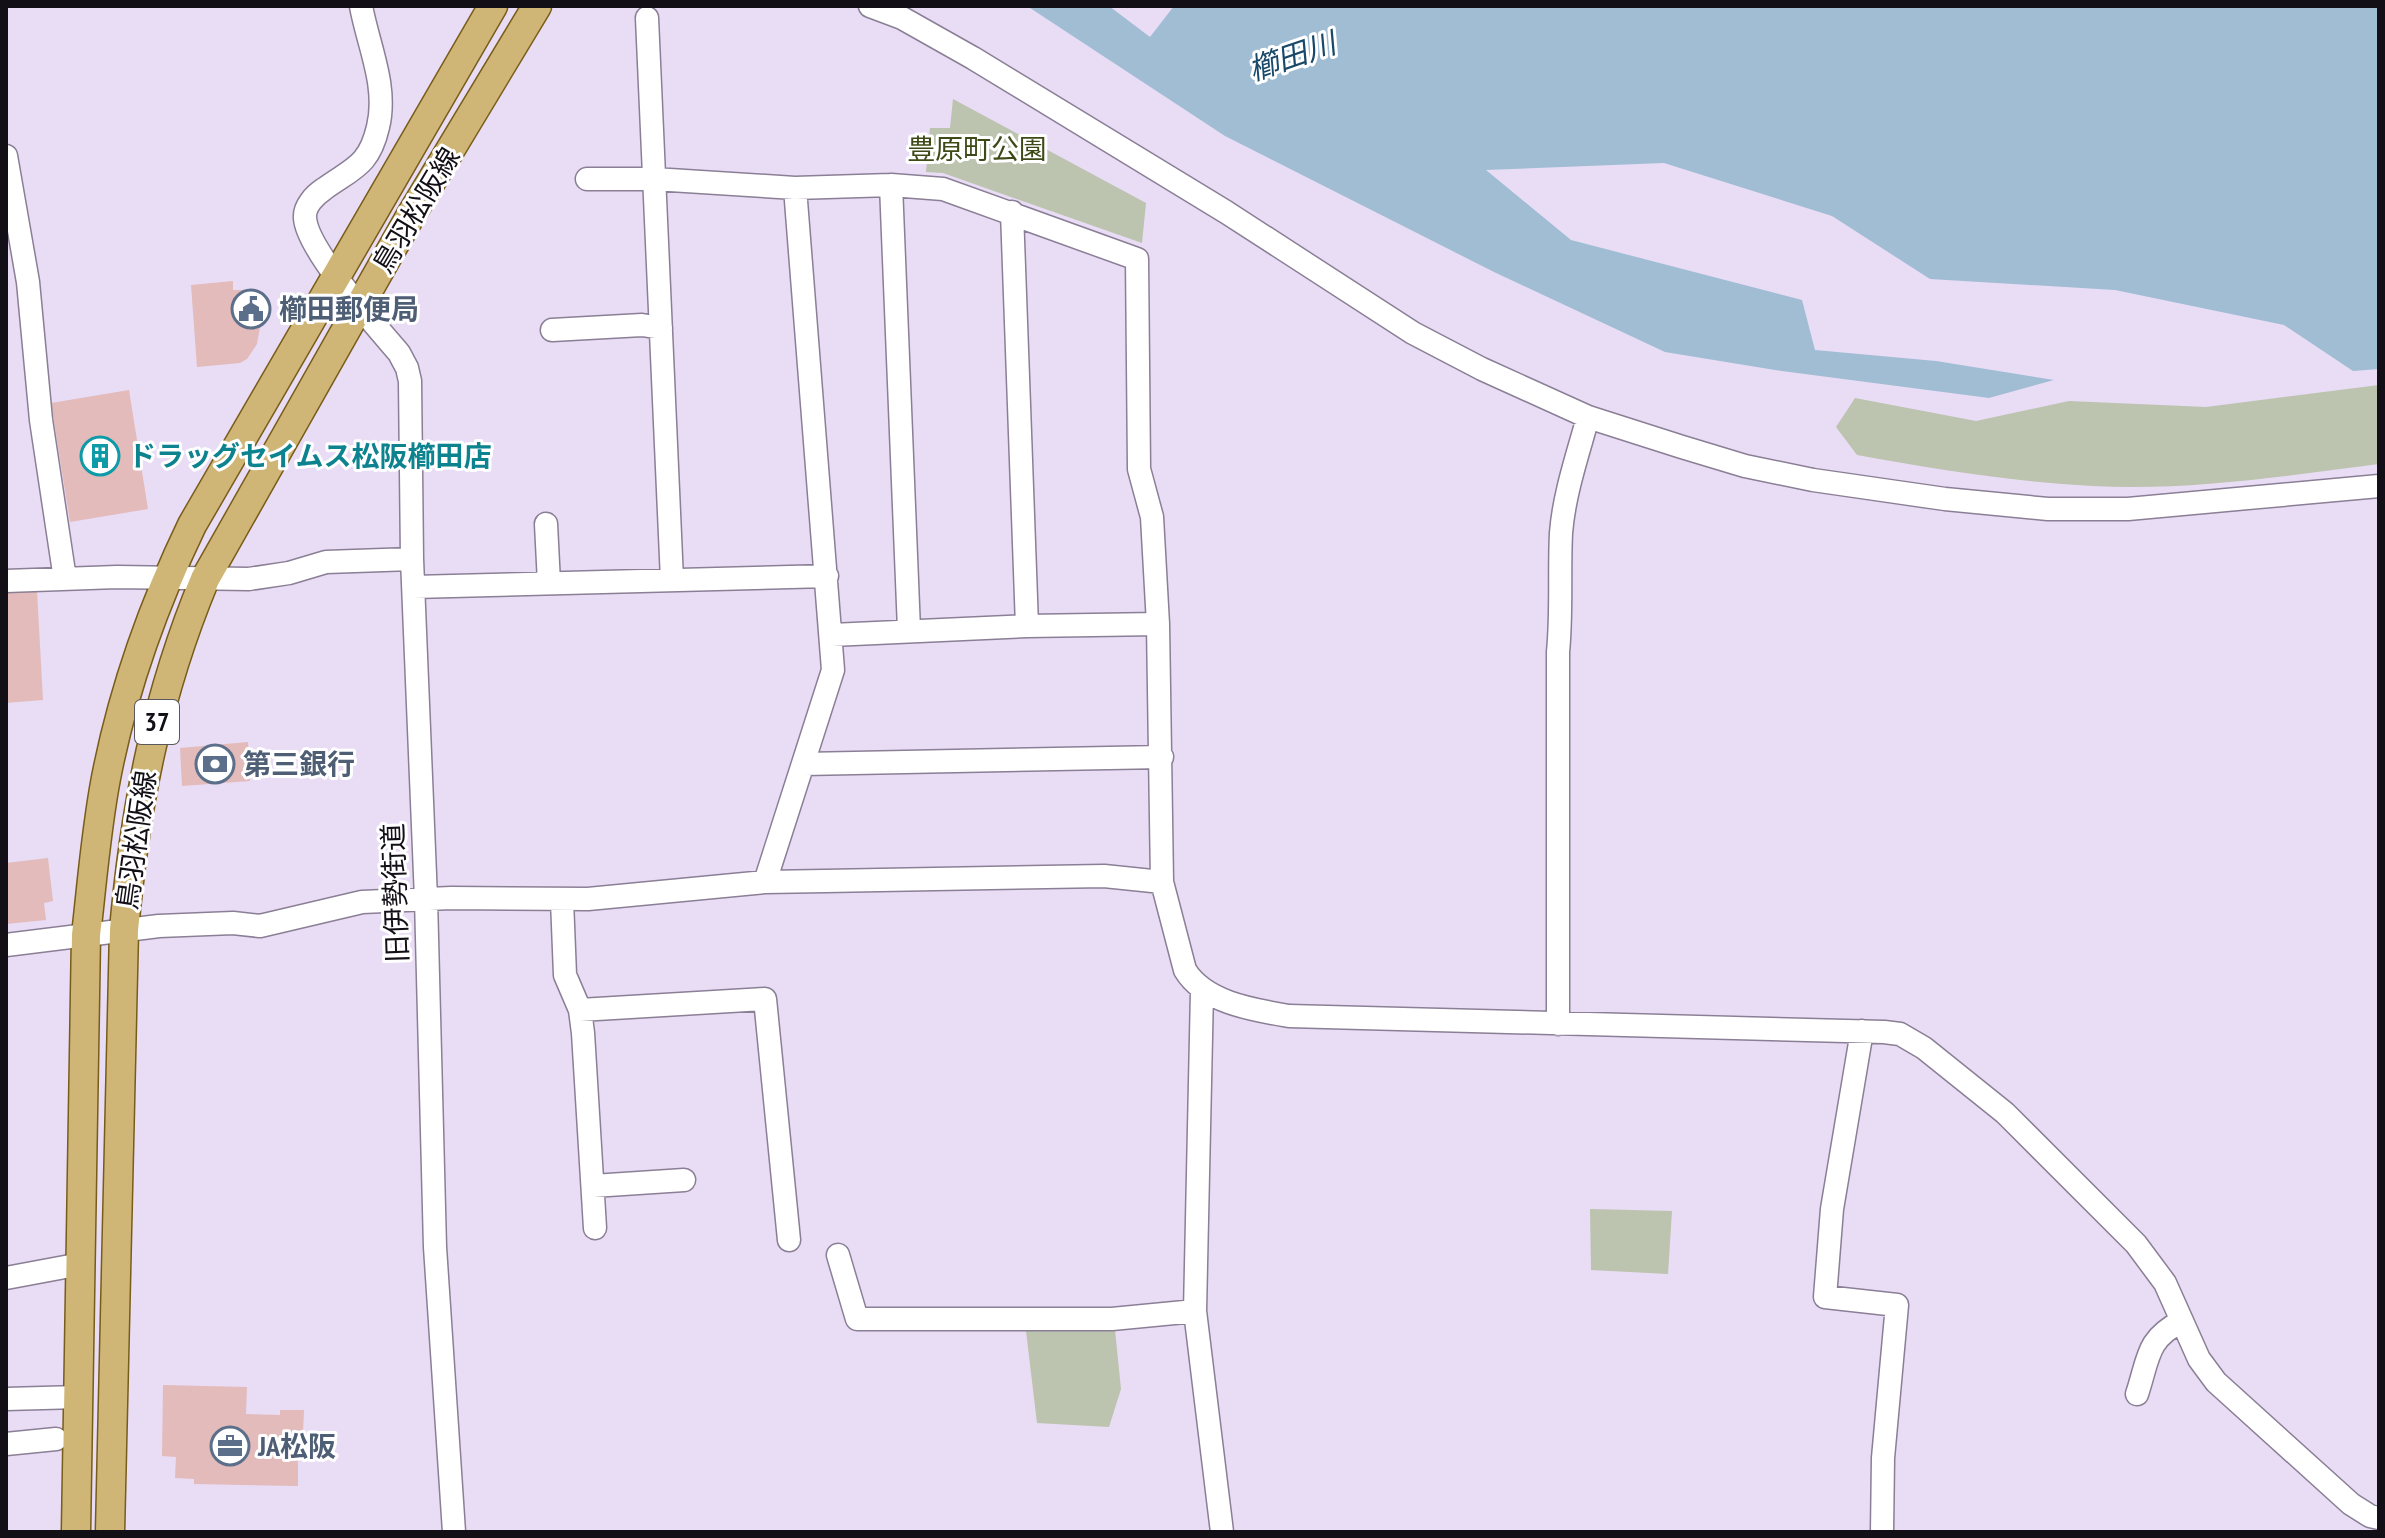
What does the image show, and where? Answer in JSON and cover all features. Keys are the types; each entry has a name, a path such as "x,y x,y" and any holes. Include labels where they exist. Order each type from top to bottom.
{"main road":[{"name":"鳥羽松阪線","path":"76,1532 86,935 113,746 143,639 167,579 200,512 493,6"},
{"name":"鳥羽松阪線","path":"110,1532 124,930 132,843 150,748 182,633 205,579 360,305 537,6"}],"street":[{"name":"旧伊勢街道","path":"361,6 374,55 380,98 378,129 360,163 350,174 314,196 305,213 311,237 399,353 410,381 412,559 426,899 435,1257 454,1532"},
{"path":"870,6 902,18 973,58 1226,212 1413,333 1482,369 1588,417 1745,466 1813,480 1945,499 2048,509 2128,509 2379,486"},
{"path":"647,18 672,580"},
{"path":"6,156 28,282 41,420 65,579"},
{"path":"587,179 654,179 795,188 891,185 943,189 1137,259 1139,469 1152,517 1158,624 1162,882 1185,970 1192,983 1202,991 1257,1011 1289,1016 1900,1034 1912,1040 2005,1113 2143,1253 2165,1283 2199,1359 2216,1382 2351,1504 2379,1518"},
{"path":"891,185 909,630"},
{"path":"765,882 833,670 795,188"},
{"path":"1012,212 1027,626"},
{"path":"552,330 642,325 661,328"},
{"path":"1558,1024 1561,533 1588,417"},
{"path":"546,524 549,583"},
{"path":"6,581 267,577 326,562 412,559"},
{"path":"414,587 827,576"},
{"path":"832,635 1027,626 1158,624"},
{"path":"804,764 1162,757"},
{"path":"6,945 124,930 233,923 260,926 362,902 562,900 765,882 1104,876 1162,882"},
{"path":"562,900 565,975 580,1010 595,1228"},
{"path":"1202,991 1195,1311 1222,1532"},
{"path":"580,1010 765,999 789,1240"},
{"path":"1862,1031 1832,1209 1825,1297 1897,1305 1883,1458 1882,1532"},
{"path":"593,1186 684,1180"},
{"path":"838,1255 857,1319 1112,1319 1195,1311"},
{"path":"6,1278 81,1264"},
{"path":"2137,1394 2153,1342 2163,1331 2182,1321"},
{"path":"6,1399 79,1397"},
{"path":"6,1444 56,1439"}],"green space":[{"name":"豊原町公園","path":"953,99 1146,203 1142,243 943,173 926,172 930,128 950,128"},
{"path":"2379,385 2379,464 2200,484 2093,486 1945,470 1857,455 1836,427 1855,398 1976,421 2069,401 2206,407"},
{"path":"1590,1209 1672,1211 1668,1274 1591,1270"},
{"path":"1115,1330 1121,1389 1109,1427 1037,1423 1026,1331"}],"water":[{"name":"櫛田川","path":"1027,6 1109,6 1150,37 1174,6 2379,6 2379,369 2353,371 2284,325 2115,290 1930,279 1832,216 1664,163 1486,170 1571,240 1802,300 1815,350 1936,361 2054,380 1989,398 1665,352 1494,272 1225,136"}],"building":[{"path":"233,281 233,290 255,290 260,327 257,344 247,359 240,363 197,367 191,285"},
{"name":"ドラッグセイムス松阪櫛田店","path":"129,390 148,509 70,522 51,403"},
{"path":"37,591 43,700 6,703 6,593"},
{"name":"第三銀行","path":"248,742 250,781 182,786 180,748"},
{"path":"48,858 53,901 44,903 46,920 6,924 6,863"},
{"name":"JA松阪","path":"163,1385 247,1387 246,1414 280,1415 280,1410 304,1410 303,1435 298,1435 298,1486 194,1484 194,1479 175,1478 176,1457 162,1456"}],"place":[{"name":"櫛田郵便局","path":"251,309"},
{"name":"ドラッグセイムス松阪櫛田店","path":"100,456"},
{"name":"第三銀行","path":"215,764"},
{"name":"JA松阪","path":"230,1446"}]}
